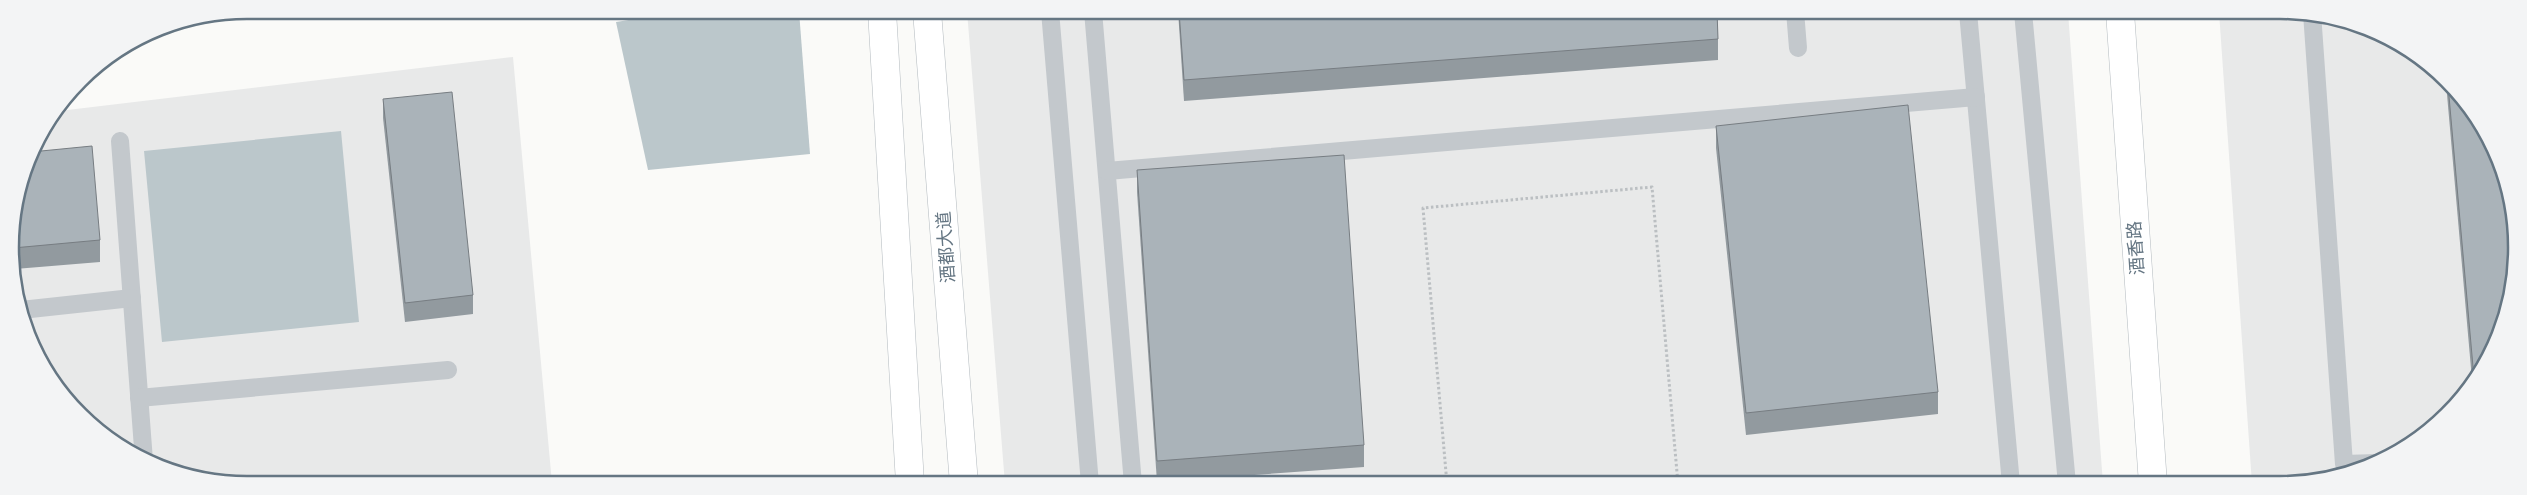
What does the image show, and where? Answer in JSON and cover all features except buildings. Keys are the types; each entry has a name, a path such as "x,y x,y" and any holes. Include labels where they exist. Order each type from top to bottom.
{"street":[{"path":"882,19 910,476"},
{"name":"酒都大道","path":"928,19 963,476"},
{"name":"酒香路","path":"2120,19 2152,476"}],"lane":[{"path":"1051,19 1089,476"},
{"path":"1094,19 1132,476"},
{"path":"1796,19 1798,48"},
{"path":"1969,19 2010,476"},
{"path":"2024,19 2065,476"},
{"path":"2313,21 2344,464 2354,464"},
{"path":"1107,171 1976,97"},
{"path":"120,141 143,452"},
{"path":"28,309 132,298"},
{"path":"139,398 448,370"}],"path":[{"path":"1446,476 1423,208 1652,187 1677,476"}],"shaded area":[{"path":"635,19 800,19 810,154 648,170 616,22"},
{"path":"968,19 2069,19 2102,476 1004,476"},
{"path":"2219,19 2294,19 2324,23 2353,31 2394,49 2419,66 2441,86 2470,120 2491,334 2478,362 2461,387 2419,429 2394,446 2367,459 2324,472 2294,476 2251,476"},
{"path":"513,57 551,476 233,476 203,472 160,459 133,446 108,429 86,409 57,375 36,335 23,292 19,262 19,233 23,203 31,174 42,146 64,110"},
{"path":"341,131 359,322 162,342 144,151"}]}
